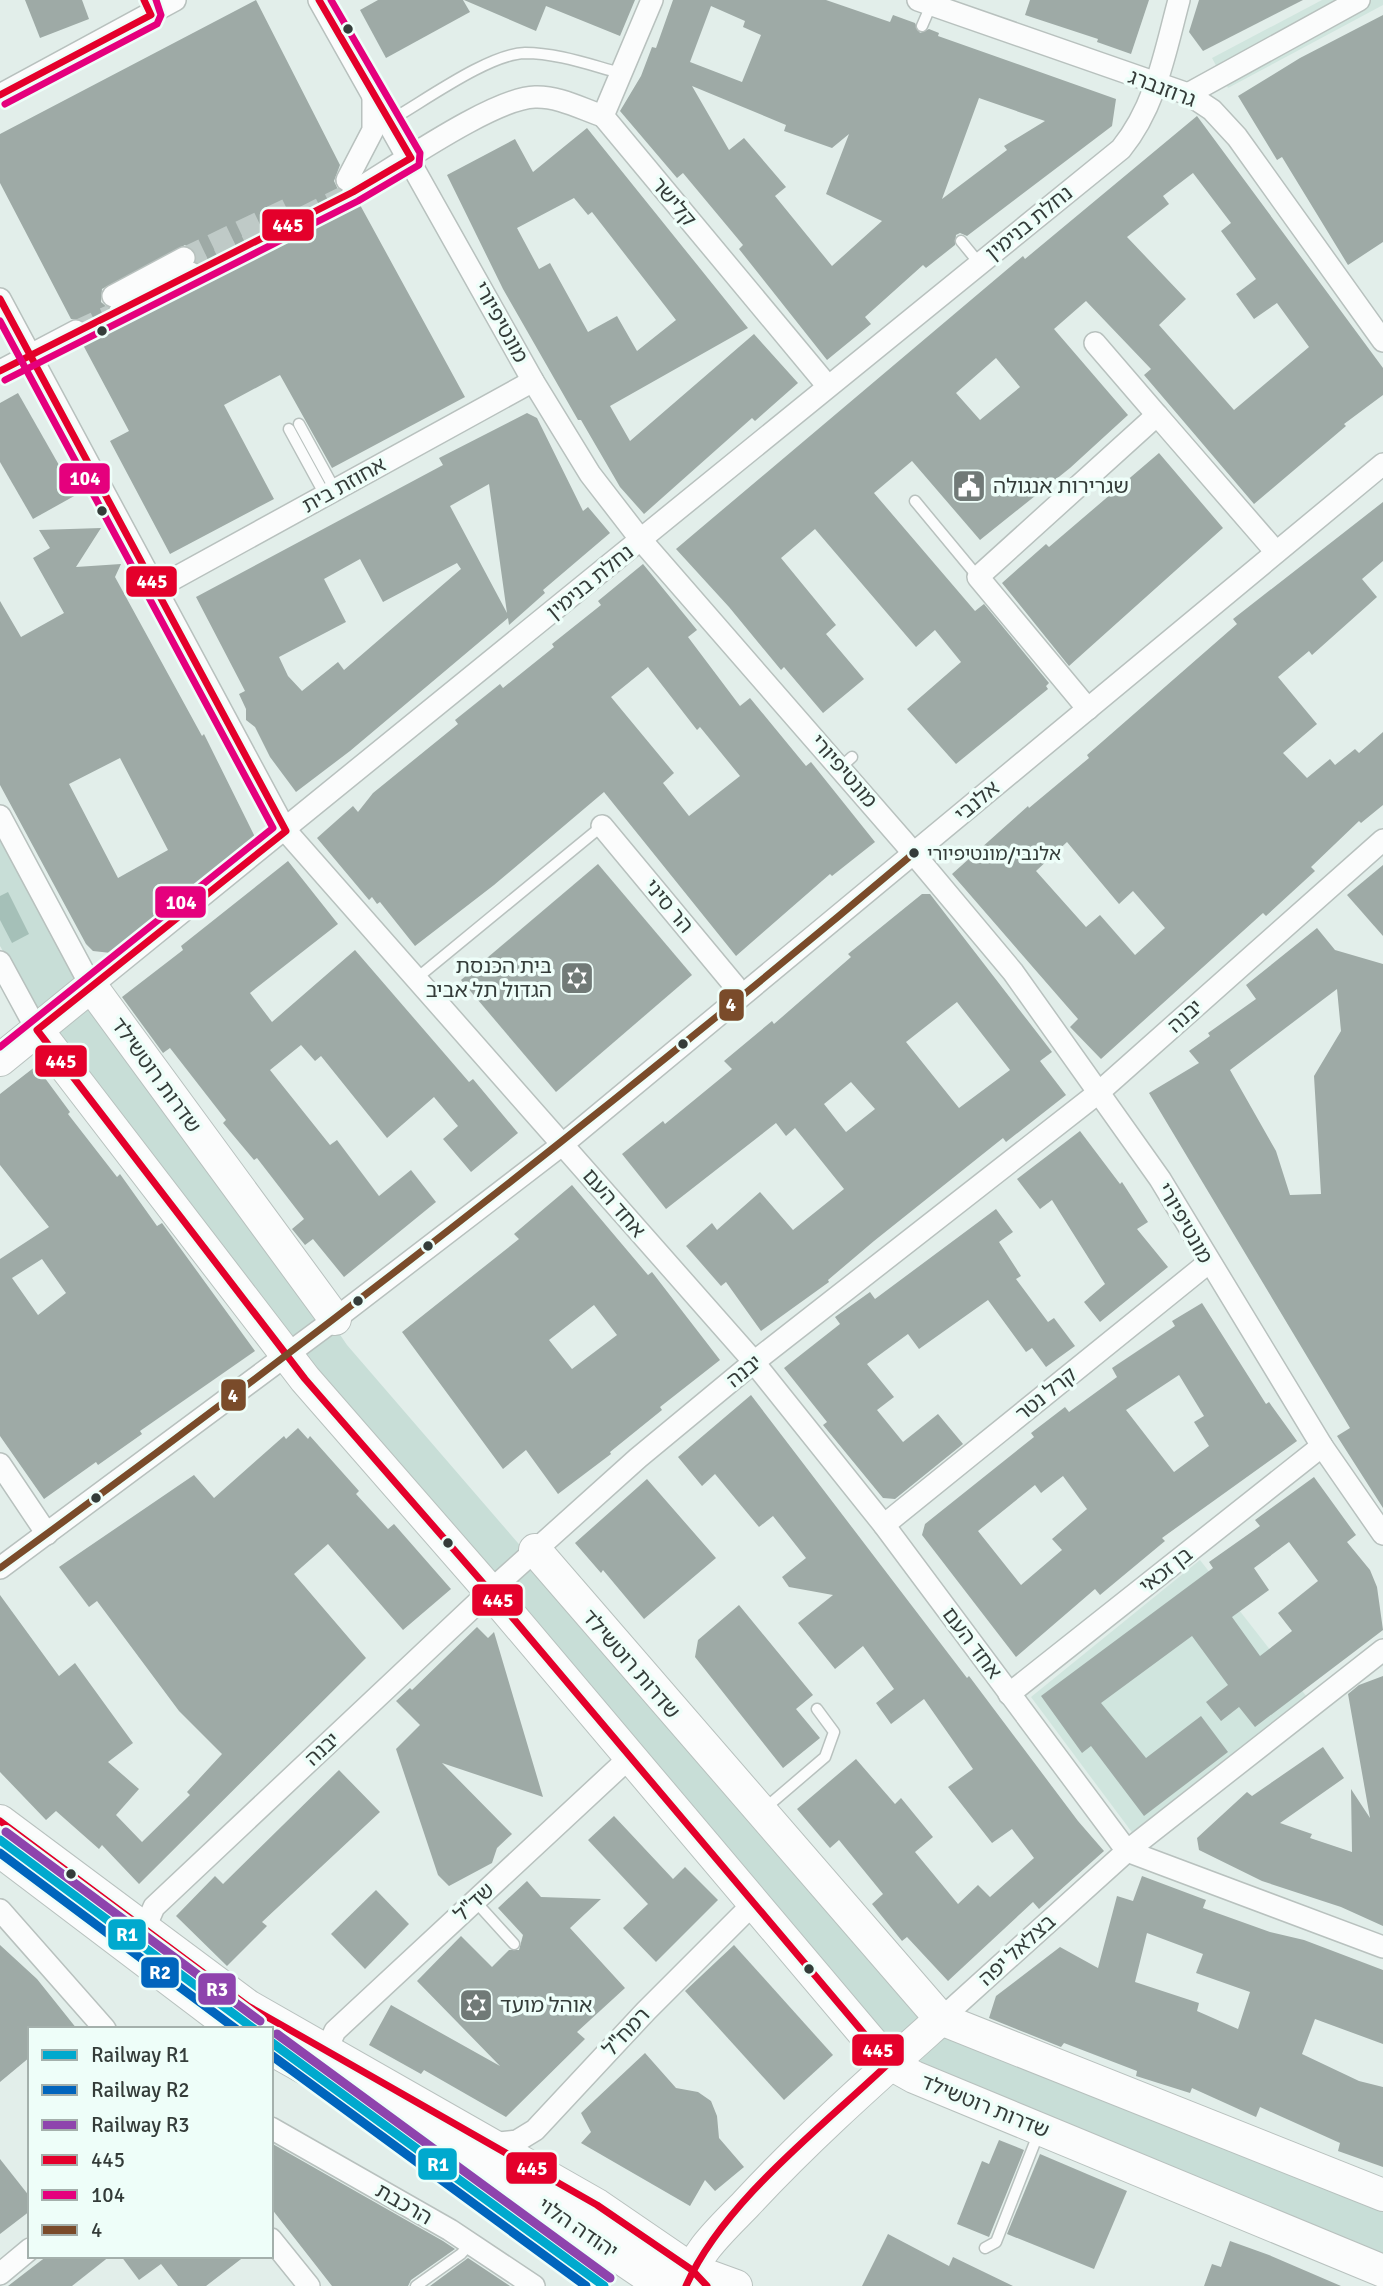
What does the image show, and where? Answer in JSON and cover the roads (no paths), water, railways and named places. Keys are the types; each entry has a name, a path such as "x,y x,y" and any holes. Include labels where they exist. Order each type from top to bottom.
{"street":[{"path":"0,95 147,7 175,0"},
{"name":"מונטיפיורי","path":"319,0 411,158 533,381 590,474 641,540 846,762 914,853 1013,972 1160,1179 1208,1263 1322,1446 1383,1534"},
{"path":"372,91 373,130 350,186 411,158 493,109 520,99 551,98 603,116 652,0"},
{"name":"נחלת בנימין","path":"0,1060 286,831 641,540 826,384 1121,149 1134,133 1157,85 1179,0"},
{"path":"1188,94 1359,0"},
{"name":"גרוזנברג","path":"925,2 1188,94 1212,110 1233,131 1383,341"},
{"name":"קלישר","path":"603,116 826,384"},
{"path":"116,304 187,266"},
{"name":"אחד העם","path":"0,299 286,831 754,1362 884,1525 1127,1851"},
{"path":"0,372 29,354 44,338 74,325"},
{"path":"1095,343 1276,552"},
{"name":"אחוזת בית","path":"155,589 533,381"},
{"path":"1088,709 978,577 1157,415"},
{"name":"אלנבי","path":"0,1568 335,1319 563,1144 1383,464"},
{"name":"שדרות רוטשילד","path":"0,816 91,986 335,1319"},
{"name":"הר סיני","path":"602,826 735,986"},
{"name":"יבנה","path":"153,1938 147,1923 154,1907 535,1550 754,1362 1098,1093 1383,840"},
{"name":"שדרות רוטשילד","path":"0,962 37,1030 287,1355 889,2063 914,2077 1383,2271"},
{"name":"קרל נטר","path":"884,1525 1208,1263"},
{"name":"בן זכאי","path":"1009,1693 1322,1446"},
{"path":"0,1464 47,1534"},
{"name":"שדרות רוטשילד","path":"535,1550 760,1812 943,2010 1383,2195"},
{"name":"בצלאל יפה","path":"695,2281 716,2235 779,2168 943,2010 1127,1851 1383,1650"},
{"name":"שד\"ל","path":"330,2052 329,2044 335,2031 629,1758"},
{"name":"יהודה הלוי","path":"0,1821 44,1850 153,1938 248,2006 597,2205 695,2281 736,2286"},
{"path":"0,1851 232,2027"},
{"path":"1127,1851 1383,1947"},
{"name":"רמח\"ל","path":"491,2144 517,2141 535,2130 646,2011 753,1904"},
{"path":"0,1910 103,2027"},
{"name":"יהודה הלוי","path":"273,2050 517,2188 662,2286"},
{"name":"הרכבת","path":"273,2129 471,2243 534,2286"},
{"path":"273,2241 309,2286"},
{"path":"0,2274 28,2251"}],"lane":[{"path":"922,26 925,2"},
{"path":"389,121 493,61 524,53 560,58 621,73"},
{"path":"961,241 979,263"},
{"path":"294,426 330,493"},
{"path":"915,501 978,577"},
{"path":"417,978 602,826"},
{"path":"760,1812 825,1757 834,1732 817,1709"},
{"path":"475,1901 514,1944"},
{"path":"985,2248 996,2242 1041,2129"},
{"path":"415,2286 461,2254 471,2243"}],"tunnel":[{"path":"191,273 353,192"},
{"path":"184,258 295,205"},
{"path":"76,331 120,311"}],"rail line":[{"name":"R3","path":"6,1832 260,2021"},
{"name":"R1","path":"0,1840 251,2027"},
{"name":"R2","path":"0,1853 233,2027"},
{"name":"R3","path":"277,2034 610,2278"},
{"name":"R1","path":"273,2043 604,2286"},
{"name":"R2","path":"273,2056 586,2286"}],"place":[{"name":"שגרירות אנגולה","path":"969,486"},
{"name":"אלנבי/מונטיפיורי","path":"914,853"},
{"name":"בית הכנסת הגדול תל אביב","path":"577,978"},
{"name":"אוהל מועד","path":"476,2005"}]}
